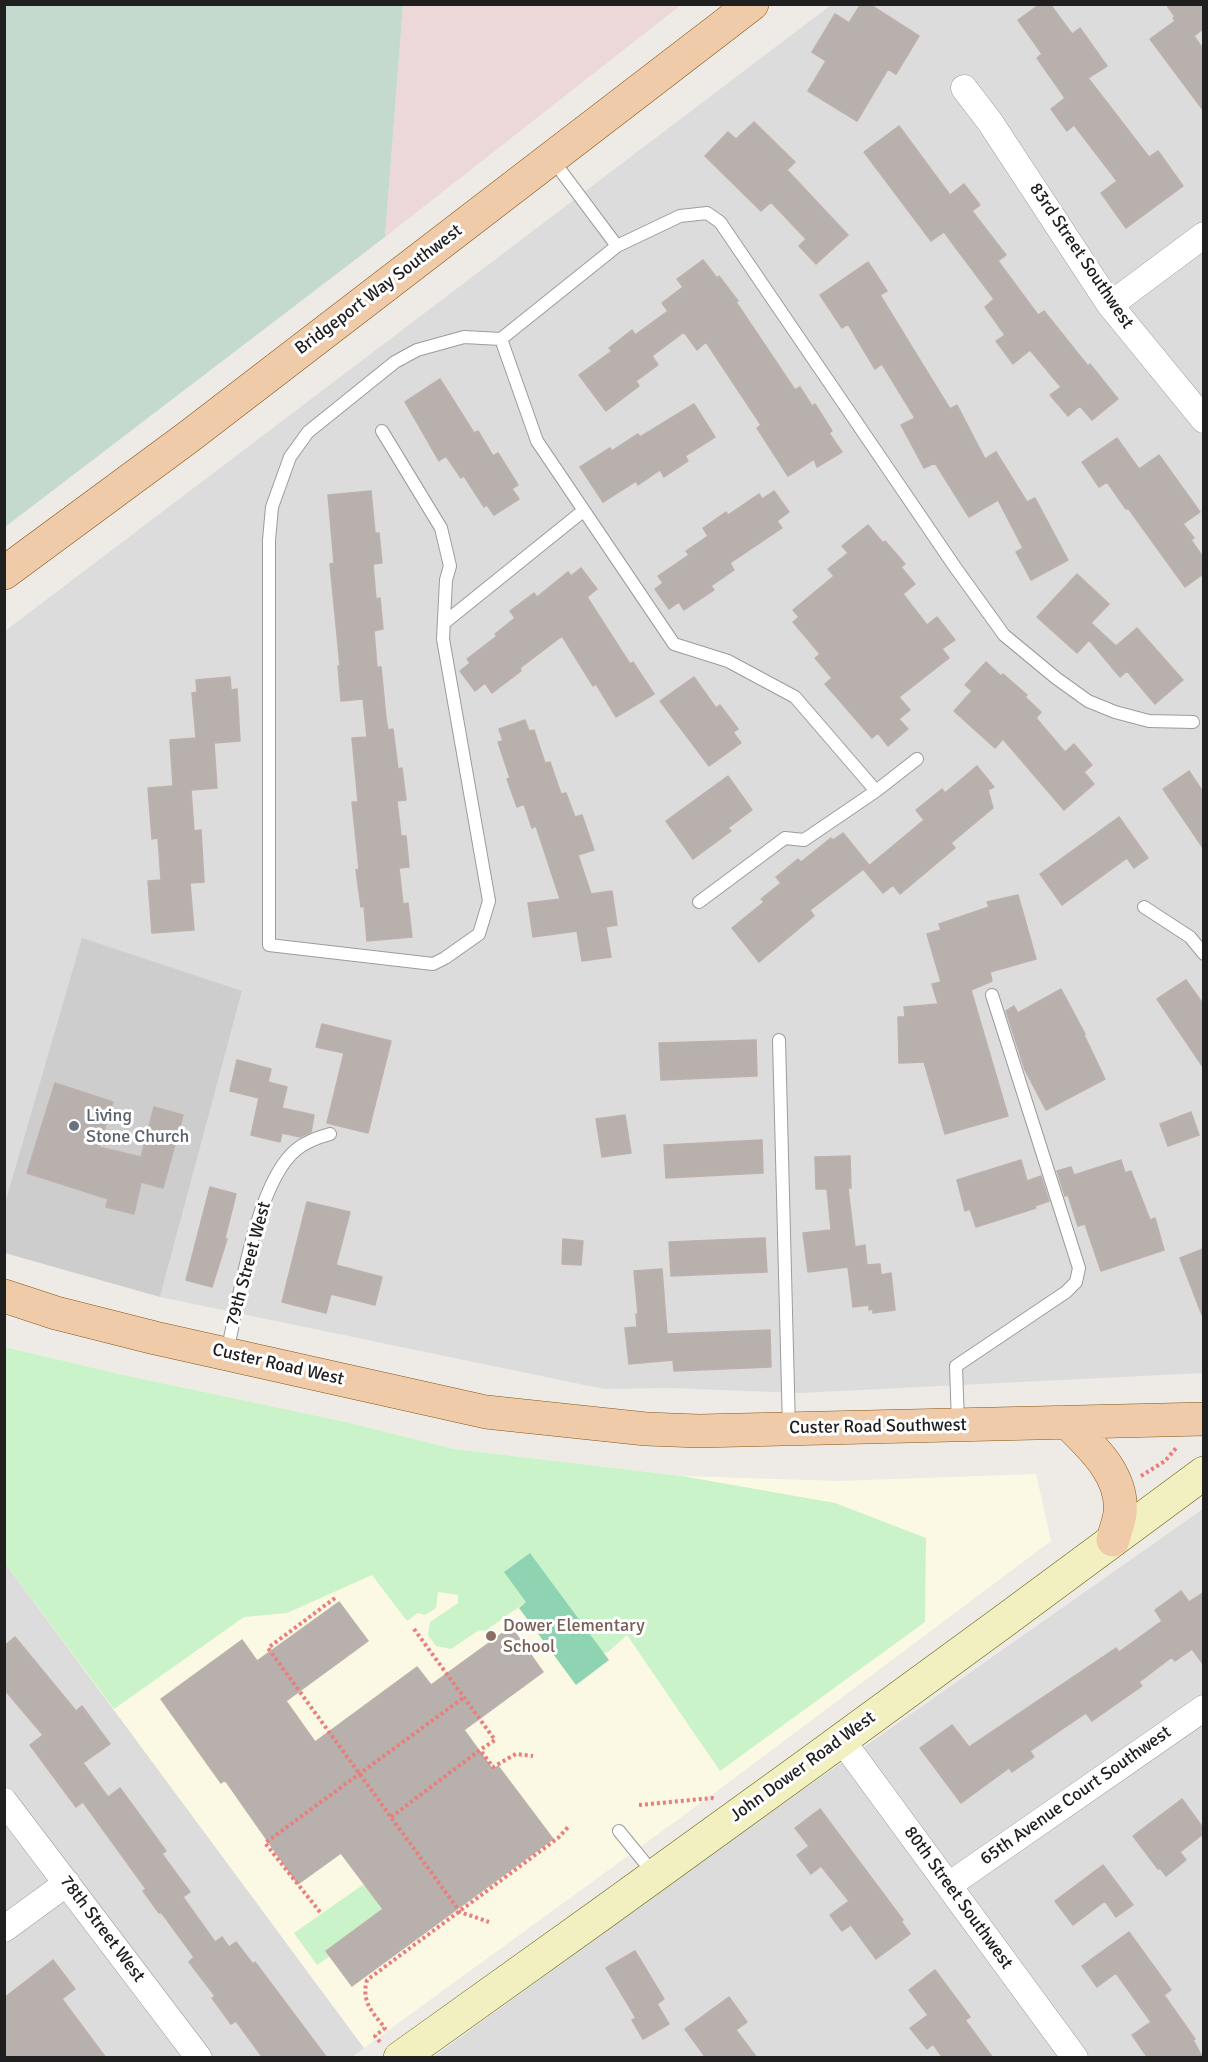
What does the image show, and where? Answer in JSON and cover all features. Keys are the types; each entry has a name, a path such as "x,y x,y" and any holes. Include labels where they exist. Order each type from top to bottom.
{"main road":[{"name":"Bridgeport Way Southwest","path":"4,573 177,445 752,4"},
{"name":"Custer Road West","path":"4,1296 79,1319 155,1338 486,1412 554,1419"},
{"name":"Custer Road Southwest","path":"554,1419 646,1429 699,1431 1203,1419"},
{"path":"1067,1422 1090,1444 1108,1468 1117,1486 1120,1511 1113,1540"}],"street":[{"name":"83rd Street Southwest","path":"964,88 990,122 1110,305 1203,420"},
{"path":"1110,305 1203,235"},
{"name":"John Dower Road West","path":"390,2051 654,1875 1203,1473"},
{"name":"65th Avenue Court Southwest","path":"949,1885 1203,1708"},
{"name":"80th Street Southwest","path":"841,1739 1075,2058"},
{"name":"78th Street West","path":"4,1801 199,2058"},
{"path":"4,1929 67,1882"}],"lane":[{"path":"551,158 617,246"},
{"path":"382,431 441,528 450,566 446,580 443,639 489,901 478,934 433,964 268,945 269,540 272,507 291,457 308,432 395,362 417,350 464,337 501,339 617,246 680,216 707,213 720,222 948,557 1004,635 1088,701 1115,712 1149,721 1192,722"},
{"path":"501,339 537,441 674,645 728,661 795,698 876,791"},
{"path":"444,623 583,511"},
{"path":"699,902 785,838 804,840 876,791 917,759"},
{"path":"1144,907 1190,937 1203,954"},
{"path":"958,1425 956,1366 1066,1292 1076,1282 1079,1268 992,995"},
{"path":"779,1040 789,1429"},
{"name":"79th Street West","path":"227,1353 257,1223 271,1186 283,1164 297,1149 330,1134"},
{"path":"619,1831 654,1875"}],"path":[{"path":"1136,1478 1165,1461 1178,1447"},
{"path":"334,1599 268,1648 459,1910 489,1922"},
{"path":"391,1817 495,1740 414,1629"},
{"path":"320,1912 266,1843 463,1698"},
{"path":"480,1750 493,1767 516,1754 533,1756"},
{"path":"639,1805 712,1798 719,1801"},
{"path":"390,2051 375,2036 385,2028 365,2000 367,1980 558,1838 569,1826"}],"shaded area":[{"path":"403,5 681,5 385,237"},
{"path":"831,5 1203,5 1203,1373 799,1393 670,1388 604,1389 160,1297 242,991 5,1207 5,631"},
{"path":"82,938 242,991 160,1297 5,1253 4,1207"},
{"name":"Dower Elementary School","path":"5,1347 119,1374 346,1422 454,1449 682,1476 838,1481 1036,1474 1051,1541 713,1794 364,2048 5,1563"},
{"path":"1203,1509 1203,2057 432,2058 723,1846"},
{"path":"4,1560 364,2048 352,2057 5,2057"}],"green space":[{"path":"5,4 403,5 385,237 5,527"},
{"path":"5,1347 119,1374 346,1422 454,1449 682,1476 835,1503 926,1538 925,1622 720,1771 627,1635 608,1652 603,1653 530,1553 526,1602 485,1631 479,1630 451,1649 436,1646 428,1635 430,1622 458,1603 458,1595 438,1592 436,1608 425,1615 418,1613 407,1621 372,1575 287,1613 244,1617 114,1709 5,1563"},
{"path":"530,1553 609,1660 576,1685 519,1608 526,1602 504,1572"},
{"path":"364,1884 383,1909 317,1965 294,1933"}],"building":[{"path":"861,4 869,4 919,36 896,74 888,69 857,121 808,91 826,61 812,52 835,14 849,23"},
{"path":"1040,4 1050,4 1072,34 1080,28 1107,66 1088,78 1149,157 1158,151 1183,186 1126,228 1101,193 1117,181 1074,125 1067,131 1051,109 1065,98 1037,58 1042,54 1018,20"},
{"path":"1166,4 1203,4 1203,29 1194,36 1203,49 1203,110 1150,39 1175,21 1173,18 1175,17"},
{"path":"754,122 795,162 787,170 848,235 816,264 799,246 806,239 771,202 761,211 705,156 728,132 736,139"},
{"path":"899,126 950,195 964,184 980,205 972,211 1006,255 998,261 1038,315 1044,311 1118,399 1092,420 1080,406 1068,416 1050,395 1061,387 1030,350 1013,364 996,341 1005,335 985,307 994,299 944,232 931,241 864,152"},
{"path":"703,260 738,301 736,302 795,390 800,387 812,406 815,404 832,431 829,433 842,452 817,467 814,459 788,476 757,428 761,425 706,342 697,350 684,332 652,356 658,365 636,381 639,386 606,411 579,375 612,351 609,348 632,330 635,335 668,311 662,303 683,287 677,279"},
{"path":"868,262 887,291 880,295 950,409 957,405 985,459 996,452 1027,502 1035,498 1068,560 1031,580 1016,552 1023,548 998,500 969,517 935,463 924,468 901,425 915,418 882,364 875,369 848,324 842,328 820,295"},
{"path":"440,379 474,433 478,431 493,456 498,453 518,485 512,489 519,499 494,515 487,505 484,507 464,476 461,478 446,456 439,461 405,402"},
{"path":"694,404 715,437 685,456 688,461 664,477 660,470 638,485 636,481 603,502 580,467 610,448 612,451 638,434 640,437"},
{"path":"1117,438 1139,469 1159,455 1200,512 1183,524 1194,538 1191,540 1203,557 1203,574 1185,587 1107,482 1099,487 1082,462"},
{"path":"371,491 375,533 379,533 382,563 373,564 376,599 380,598 383,629 374,631 377,667 381,667 388,730 393,729 398,769 402,768 406,800 397,801 401,836 406,836 409,867 399,868 403,904 408,903 412,937 367,941 364,906 361,907 356,870 359,869 352,802 358,802 352,738 367,737 363,699 341,701 338,666 340,666 330,564 334,563 328,495"},
{"path":"774,491 789,512 777,521 782,528 730,563 734,570 711,586 714,590 684,610 679,602 669,609 655,589 663,583 658,576 689,555 686,551 708,536 703,528 726,512 728,515 759,494 762,499"},
{"path":"868,525 905,564 901,567 915,584 903,594 927,625 937,617 955,640 942,649 949,658 899,697 910,710 899,719 908,729 888,746 878,733 872,738 825,684 832,678 815,658 820,654 793,622 799,617 793,610 834,576 828,569 848,553 842,546"},
{"path":"581,568 597,589 587,597 630,664 633,662 654,694 616,717 596,684 593,686 562,636 492,693 485,683 475,691 460,671 470,663 467,659 497,636 495,634 515,618 510,611 534,593 537,597 568,572 571,576"},
{"path":"1077,574 1109,604 1091,623 1116,646 1137,628 1183,680 1155,704 1127,671 1120,677 1089,640 1077,653 1037,617"},
{"path":"986,662 1027,695 1025,697 1041,712 1036,718 1065,752 1074,744 1092,765 1084,772 1094,784 1064,810 1003,739 995,748 954,711 972,691 965,685"},
{"path":"230,677 231,690 237,689 240,741 214,743 217,788 191,790 194,831 201,830 204,882 190,883 194,930 152,933 148,881 161,880 158,838 152,839 148,788 173,786 170,740 196,738 192,693 197,692 196,680"},
{"path":"694,677 716,708 720,705 738,729 733,732 741,743 709,766 660,701"},
{"path":"525,720 529,731 534,730 545,763 550,762 561,794 566,793 575,817 582,815 594,850 578,855 591,894 612,891 617,925 606,927 611,957 582,961 577,931 533,937 528,903 560,899 536,826 532,828 524,804 517,807 498,742 503,741 499,729"},
{"path":"977,766 994,787 988,790 993,808 951,843 955,848 900,894 893,885 883,893 864,870 924,820 916,810 942,789 945,793"},
{"path":"1189,771 1203,792 1203,848 1163,789"},
{"path":"728,776 752,810 728,828 731,831 693,859 666,821"},
{"path":"1119,817 1148,858 1134,868 1127,858 1062,905 1040,874"},
{"path":"843,833 869,865 810,910 814,916 759,962 732,928 764,902 761,899 781,883 776,877 798,859 801,862 831,838 833,840"},
{"path":"1018,895 1036,959 990,972 992,981 971,990 1008,1116 945,1134 924,1062 899,1063 898,1017 905,1017 904,1007 938,1004 932,984 941,982 927,934 941,930 939,924 989,907 987,902"},
{"path":"1186,980 1203,1004 1203,1067 1157,999"},
{"path":"1061,989 1105,1079 1046,1110 1025,1070 1006,1011 1014,1006 1018,1013"},
{"path":"322,1024 391,1041 368,1133 327,1123 344,1053 316,1047"},
{"path":"756,1040 757,1076 661,1080 659,1043"},
{"path":"237,1060 271,1069 268,1082 287,1087 282,1108 314,1115 311,1132 300,1137 282,1133 280,1142 251,1135 259,1098 230,1091"},
{"path":"55,1083 113,1102 99,1147 141,1157 154,1107 183,1115 163,1188 141,1182 134,1214 106,1207 108,1199 27,1173"},
{"path":"1191,1112 1199,1135 1168,1146 1160,1124"},
{"path":"625,1115 631,1153 602,1157 596,1119"},
{"path":"762,1140 763,1173 666,1178 664,1145"},
{"path":"850,1156 851,1188 848,1188 855,1247 865,1245 867,1265 880,1264 881,1275 891,1273 895,1310 873,1313 873,1309 869,1310 869,1305 853,1307 848,1267 808,1272 803,1233 831,1230 827,1189 816,1189 815,1157"},
{"path":"1021,1160 1027,1181 1041,1176 1049,1201 1035,1206 1036,1208 976,1227 970,1209 965,1211 957,1180"},
{"path":"1121,1160 1125,1173 1131,1171 1150,1220 1155,1218 1164,1250 1101,1271 1085,1224 1078,1226 1057,1171 1071,1167 1074,1175"},
{"path":"210,1187 236,1194 225,1238 227,1239 212,1287 186,1280"},
{"path":"307,1202 350,1212 336,1265 382,1277 375,1305 331,1294 326,1313 282,1302"},
{"path":"765,1238 767,1272 671,1276 669,1242"},
{"path":"563,1239 583,1241 581,1265 562,1264"},
{"path":"1203,1249 1203,1314 1202,1315 1180,1258"},
{"path":"662,1269 667,1334 770,1330 771,1367 674,1371 673,1360 629,1364 625,1328 637,1327 636,1314 638,1314 634,1271"},
{"path":"1181,1591 1189,1602 1203,1593 1203,1664 1192,1649 1175,1661 1172,1657 1139,1682 1142,1686 1092,1721 1086,1713 1030,1751 1034,1757 1012,1772 1009,1768 961,1803 920,1748 952,1725 969,1747 1116,1648 1119,1652 1162,1621 1155,1610"},
{"path":"339,1602 368,1641 286,1701 315,1742 417,1667 431,1685 511,1627 543,1672 464,1730 493,1770 498,1766 553,1839 352,1986 326,1951 383,1909 341,1853 298,1884 225,1780 221,1783 161,1699 242,1640 257,1661"},
{"path":"15,1637 76,1711 82,1706 110,1744 83,1763 108,1797 120,1788 166,1851 162,1854 190,1892 183,1897 215,1942 222,1937 229,1947 236,1942 253,1964 255,1962 327,2058 263,2058 236,2021 231,2024 212,1998 215,1996 189,1962 194,1957 143,1891 146,1889 83,1802 76,1807 30,1745 43,1735 4,1689 4,1646"},
{"path":"1182,1799 1203,1828 1203,1834 1180,1852 1186,1860 1166,1876 1133,1836"},
{"path":"820,1809 903,1920 901,1921 910,1934 876,1959 851,1925 842,1931 830,1915 849,1901 821,1866 811,1874 797,1855 809,1846 795,1828"},
{"path":"1103,1865 1133,1905 1116,1917 1105,1901 1073,1925 1055,1901"},
{"path":"1129,1932 1171,1990 1164,1995 1195,2039 1193,2040 1203,2058 1148,2058 1132,2035 1151,2022 1116,1973 1097,1987 1082,1966"},
{"path":"635,1951 664,1999 657,2004 669,2024 643,2039 632,2020 636,2018 606,1968"},
{"path":"53,1960 75,1989 62,1999 106,2058 4,2058 4,1998"},
{"path":"935,1970 970,2017 965,2020 993,2058 943,2058 933,2044 927,2049 910,2028 928,2015 909,1990"},
{"path":"729,1997 747,2022 736,2030 757,2058 706,2058 685,2029"}],"place":[{"name":"Living Stone Church","path":"74,1126"},
{"name":"Dower Elementary School","path":"491,1636"}]}
